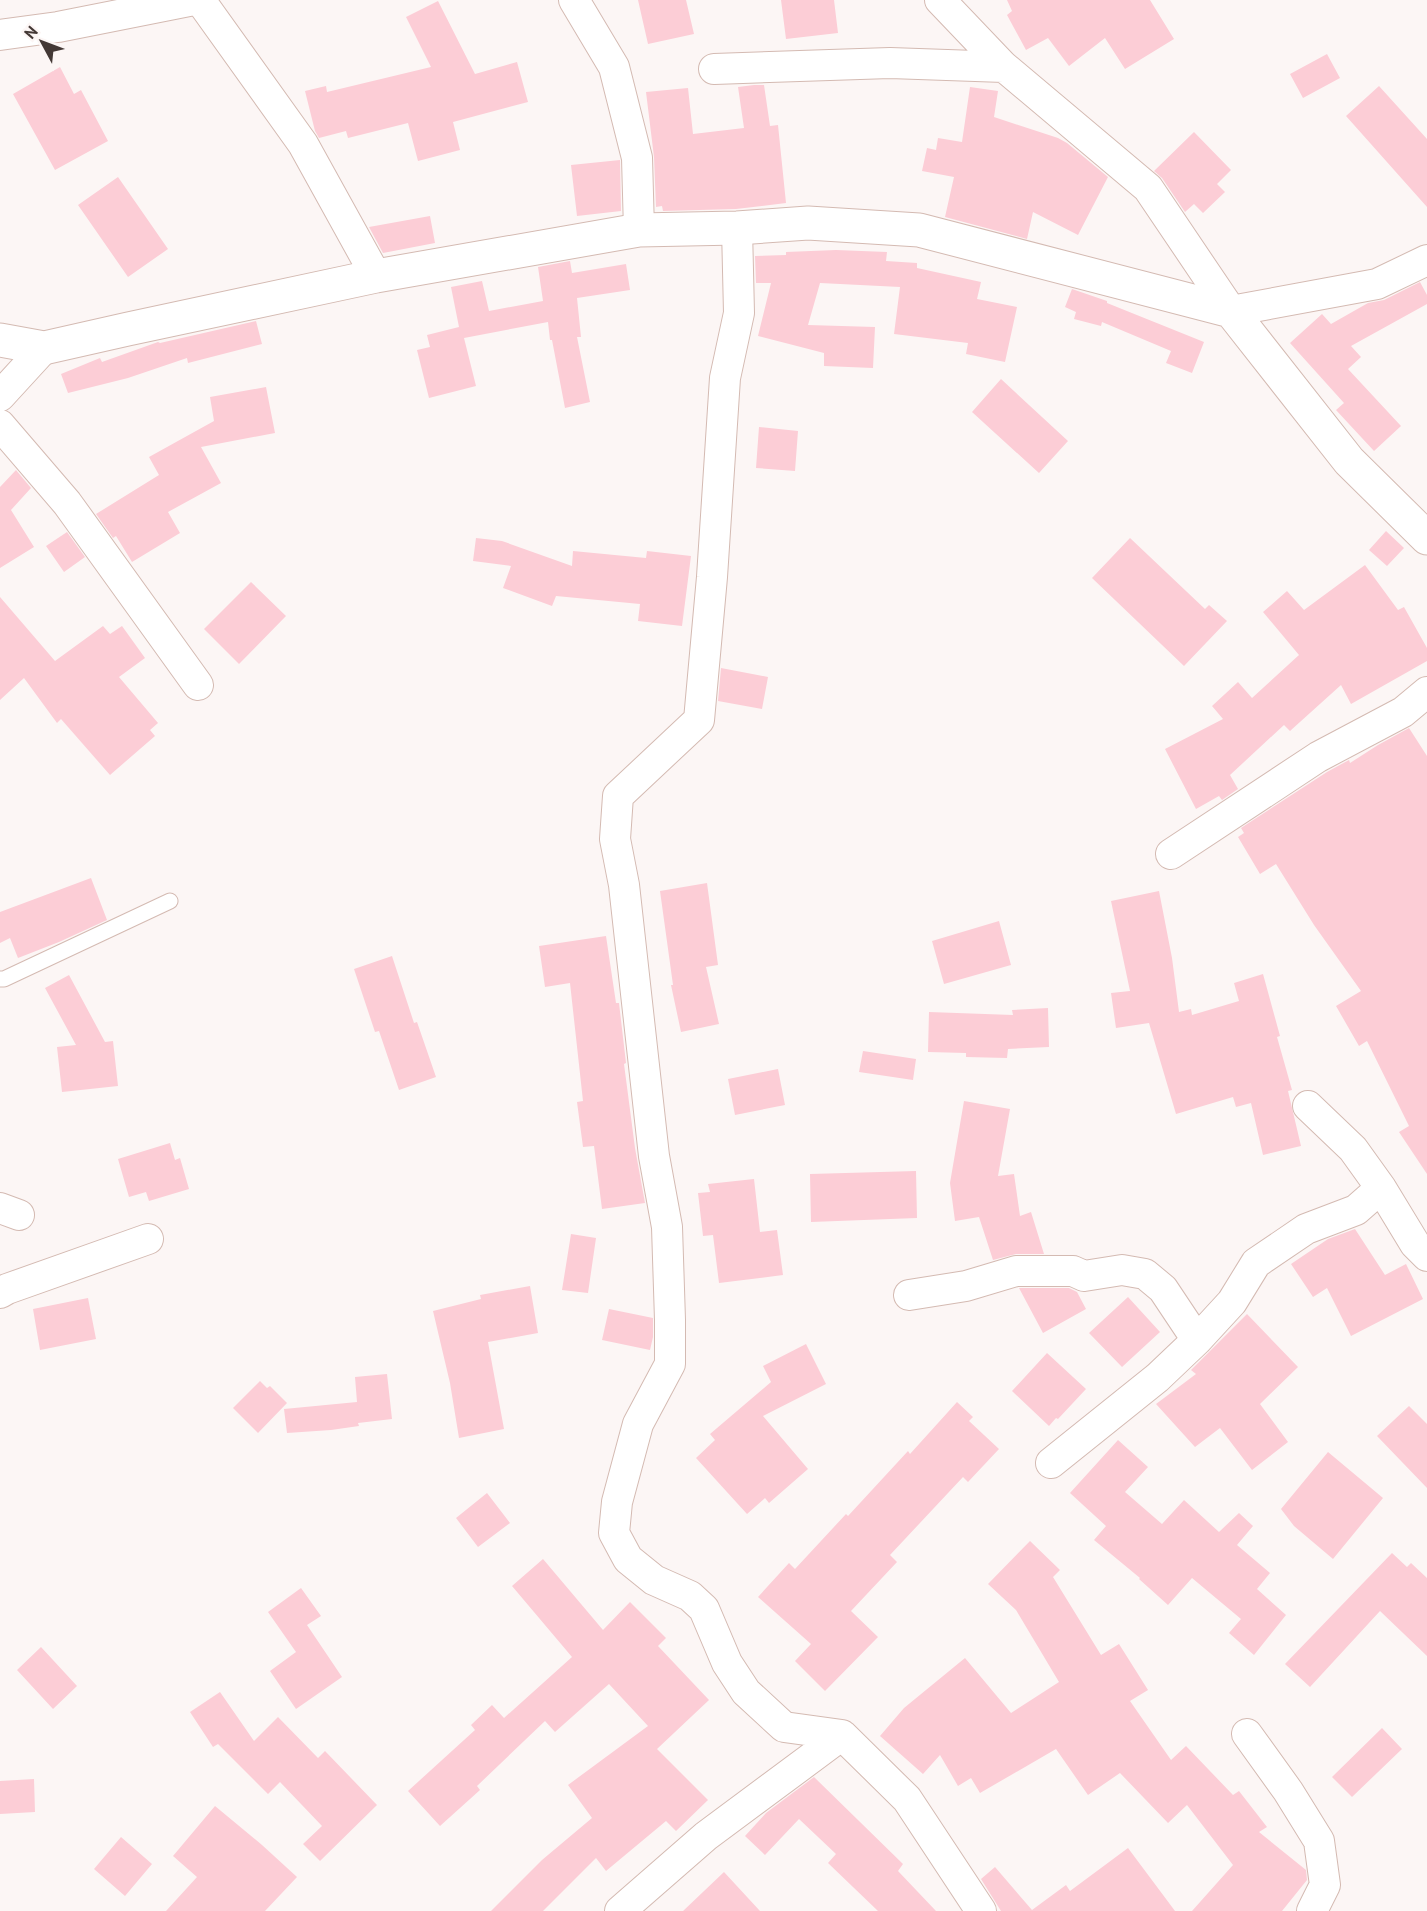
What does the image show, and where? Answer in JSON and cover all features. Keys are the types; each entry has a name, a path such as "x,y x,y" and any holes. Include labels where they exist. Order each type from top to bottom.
{"street":[{"path":"0,35 58,27 194,0"},
{"path":"200,0 303,144 376,276"},
{"path":"574,0 614,67 637,158 639,230"},
{"path":"940,0 1005,67 1148,188 1231,311 1350,461 1427,538"},
{"path":"714,69 890,63 1005,67"},
{"path":"0,340 45,348 128,328 376,276 639,230 737,228 808,223 919,230 1231,311 1377,284 1427,260"},
{"path":"737,228 739,313 725,378 712,577 699,720 618,796 615,840 624,885 654,1156 667,1227 670,1364 638,1424 617,1502 614,1533 628,1558 637,1566 654,1580 690,1596 704,1609 733,1673 746,1692 784,1727 842,1735 907,1799 981,1911"},
{"path":"0,396 45,348"},
{"path":"0,425 67,503 198,685"},
{"path":"1171,854 1318,757 1403,712 1427,692"},
{"path":"1308,1106 1353,1149 1381,1188 1415,1244 1427,1256"},
{"path":"1051,1463 1157,1378 1197,1340 1232,1302 1256,1263 1306,1228 1356,1210 1381,1188"},
{"path":"0,1293 148,1239"},
{"path":"909,1295 966,1286 1016,1271 1073,1271 1084,1276 1122,1269 1145,1274 1162,1289 1197,1340"},
{"path":"1247,1734 1288,1791 1319,1841 1325,1885 1312,1911"},
{"path":"620,1911 706,1836 842,1735"}],"lane":[{"path":"0,979 170,901"}],"building":[{"path":"638,0 686,0 694,34 648,44"},
{"path":"781,0 834,0 838,33 786,39"},
{"path":"1007,0 1150,0 1174,39 1125,69 1105,38 1069,66 1048,38 1026,50 1007,15 1012,11"},
{"path":"438,1 475,74 517,62 528,102 453,122 460,150 418,161 408,123 348,138 346,131 319,138 315,131 305,91 326,86 327,92 431,67 406,17"},
{"path":"1327,54 1340,78 1303,98 1290,74"},
{"path":"60,67 74,94 81,90 108,141 55,170 13,94"},
{"path":"764,85 770,126 778,125 786,203 736,209 663,211 662,206 656,207 654,157 646,92 688,88 693,134 744,128 738,87"},
{"path":"1379,86 1427,139 1427,207 1346,116"},
{"path":"970,87 998,91 994,117 1058,138 1108,177 1078,235 1033,212 1027,239 945,217 954,177 922,171 927,148 936,150 938,138 962,142"},
{"path":"1194,132 1231,170 1217,184 1225,192 1203,213 1194,204 1185,212 1162,178 1154,171"},
{"path":"620,160 621,211 577,216 571,165"},
{"path":"118,177 168,249 128,277 78,205"},
{"path":"430,216 435,243 383,253 369,227"},
{"path":"836,250 887,252 886,261 917,263 917,268 981,282 977,299 1017,307 1005,362 966,354 968,343 894,334 900,287 820,283 808,325 875,327 873,368 824,366 824,353 758,336 771,283 756,283 755,256"},
{"path":"570,261 572,273 626,264 630,290 577,298 581,337 577,337 590,402 565,408 548,322 464,338 476,386 429,398 417,350 430,347 427,335 459,327 451,287 482,281 489,311 543,301 538,267"},
{"path":"1420,282 1427,295 1427,304 1351,346 1361,357 1348,369 1401,426 1374,451 1336,410 1344,403 1290,343 1322,314 1331,324 1368,303 1384,300"},
{"path":"1072,289 1107,301 1107,303 1204,342 1192,373 1166,363 1171,351 1102,322 1101,326 1074,319 1076,312 1065,307"},
{"path":"256,321 262,344 188,363 187,358 128,378 68,393 61,374 100,358 102,362 158,342"},
{"path":"1001,379 1068,441 1039,473 972,412"},
{"path":"266,387 275,433 201,447 221,483 168,512 180,533 132,562 116,536 113,538 96,514 159,475 149,457 214,421 210,397"},
{"path":"759,427 798,431 795,471 756,468"},
{"path":"16,470 31,488 11,510 34,547 0,568 0,487"},
{"path":"1386,531 1404,548 1387,566 1369,550"},
{"path":"67,532 85,557 64,572 46,546"},
{"path":"476,538 502,541 572,566 573,551 646,558 647,551 691,556 682,626 638,621 640,604 556,596 552,606 503,588 511,566 473,561"},
{"path":"1130,538 1205,609 1209,605 1227,621 1184,666 1092,578"},
{"path":"1365,565 1398,610 1404,607 1427,648 1427,661 1351,704 1341,685 1290,731 1284,725 1230,775 1238,789 1222,800 1219,796 1196,809 1165,749 1223,719 1212,706 1238,682 1252,698 1299,655 1263,612 1287,591 1304,610"},
{"path":"251,582 286,616 239,664 204,629"},
{"path":"0,597 55,661 103,626 110,634 122,626 145,658 119,677 158,723 150,730 155,736 110,775 61,719 57,723 24,678 0,700"},
{"path":"721,668 768,677 762,709 718,701"},
{"path":"1409,728 1427,756 1427,1174 1399,1132 1409,1126 1367,1041 1359,1046 1336,1006 1361,991 1314,925 1276,864 1260,874 1238,837 1244,833 1241,828 1327,772 1349,760 1350,763"},
{"path":"91,878 107,920 18,958 10,938 0,943 0,912"},
{"path":"707,883 718,965 706,967 719,1024 681,1032 671,985 673,985 660,891"},
{"path":"1159,891 1172,958 1179,1012 1191,1009 1192,1015 1239,1001 1234,983 1263,974 1292,1090 1288,1091 1301,1146 1263,1155 1251,1103 1236,1107 1233,1097 1176,1114 1149,1023 1116,1028 1111,993 1130,991 1111,901"},
{"path":"999,921 1011,965 944,984 932,941"},
{"path":"606,936 616,1003 619,1003 626,1063 624,1064 645,1203 602,1209 594,1146 583,1147 577,1102 583,1101 570,983 545,987 539,946"},
{"path":"392,956 414,1023 417,1022 436,1077 399,1090 379,1031 375,1032 354,969"},
{"path":"69,975 105,1042 113,1041 118,1086 62,1092 57,1047 76,1045 45,988"},
{"path":"1048,1008 1049,1047 1008,1049 1007,1058 966,1057 966,1053 928,1052 929,1012 1013,1015 1012,1010"},
{"path":"863,1051 916,1059 913,1080 859,1072"},
{"path":"778,1069 785,1105 735,1115 728,1079"},
{"path":"964,1101 1010,1109 998,1176 1014,1174 1020,1216 1031,1212 1044,1254 1016,1254 993,1260 979,1217 955,1221 950,1183"},
{"path":"170,1143 175,1160 180,1158 189,1189 149,1201 146,1192 129,1197 118,1159"},
{"path":"916,1171 917,1218 811,1222 810,1174"},
{"path":"754,1179 760,1232 777,1230 783,1275 719,1283 713,1235 703,1236 698,1193 710,1192 708,1184"},
{"path":"1355,1229 1385,1275 1406,1264 1423,1299 1351,1336 1327,1288 1313,1297 1291,1264 1328,1239"},
{"path":"571,1234 596,1238 588,1293 562,1290"},
{"path":"530,1286 538,1333 488,1342 504,1429 459,1438 450,1383 433,1311 481,1299 480,1295"},
{"path":"1019,1288 1069,1288 1077,1292 1086,1309 1043,1333"},
{"path":"1128,1297 1160,1332 1122,1367 1089,1333"},
{"path":"88,1298 96,1339 40,1350 33,1309"},
{"path":"609,1309 653,1318 650,1350 602,1340"},
{"path":"1247,1314 1298,1367 1260,1404 1288,1442 1252,1470 1220,1428 1195,1447 1156,1404 1196,1374 1191,1370"},
{"path":"806,1344 826,1384 763,1416 808,1469 769,1503 765,1498 747,1514 696,1458 715,1440 710,1434 771,1382 763,1366"},
{"path":"1047,1353 1086,1389 1049,1426 1012,1391"},
{"path":"387,1374 392,1419 358,1423 359,1426 331,1430 287,1433 284,1409 357,1402 355,1377"},
{"path":"260,1381 267,1388 270,1386 287,1403 258,1433 233,1408"},
{"path":"957,1402 973,1417 969,1421 999,1449 968,1482 963,1477 890,1555 897,1562 851,1611 878,1637 825,1691 795,1661 811,1644 758,1597 789,1563 795,1569 908,1451 910,1454"},
{"path":"1409,1406 1427,1424 1427,1488 1377,1436"},
{"path":"1118,1440 1148,1467 1125,1492 1162,1524 1184,1500 1219,1532 1239,1513 1253,1526 1237,1545 1270,1573 1257,1589 1286,1615 1254,1655 1229,1633 1241,1619 1192,1578 1168,1605 1140,1578 1094,1540 1106,1526 1070,1493"},
{"path":"1328,1452 1383,1498 1333,1559 1294,1526 1281,1509"},
{"path":"487,1493 510,1523 478,1547 456,1518"},
{"path":"1030,1541 1060,1570 1053,1577 1101,1655 1119,1644 1148,1690 1130,1701 1171,1760 1186,1746 1233,1795 1239,1791 1267,1827 1259,1832 1306,1870 1307,1880 1282,1911 1192,1911 1233,1865 1187,1805 1168,1823 1120,1773 1088,1795 1056,1749 980,1793 971,1778 958,1786 940,1755 923,1774 880,1736 904,1708 965,1658 1011,1713 1059,1682 1016,1610 988,1584"},
{"path":"1392,1553 1407,1567 1411,1563 1427,1578 1427,1656 1380,1611 1310,1687 1285,1664"},
{"path":"543,1559 603,1630 630,1602 666,1638 658,1646 709,1700 657,1749 708,1800 676,1831 666,1821 606,1871 596,1858 543,1911 491,1911 542,1860 592,1818 568,1785 648,1726 609,1684 555,1732 545,1721 477,1786 480,1790 440,1826 408,1791 475,1730 471,1725 492,1705 504,1718 572,1657 512,1586"},
{"path":"301,1588 321,1616 307,1625 342,1677 296,1709 270,1671 296,1652 268,1612"},
{"path":"41,1647 77,1686 53,1709 17,1670"},
{"path":"220,1692 254,1741 278,1717 318,1758 325,1751 377,1805 320,1861 303,1844 322,1826 280,1782 268,1794 218,1744 213,1747 190,1712"},
{"path":"1382,1728 1402,1749 1352,1797 1332,1777"},
{"path":"814,1777 903,1864 898,1871 936,1911 878,1911 828,1863 836,1854 799,1819 765,1855 745,1836 766,1813"},
{"path":"34,1779 35,1812 0,1814 0,1781"},
{"path":"215,1806 297,1877 265,1911 166,1911 197,1877 173,1856"},
{"path":"121,1837 152,1864 125,1896 94,1869"},
{"path":"1128,1848 1175,1911 1001,1911 981,1879 995,1867 1032,1910 1066,1885 1070,1891"},
{"path":"724,1872 760,1911 683,1911"}]}
